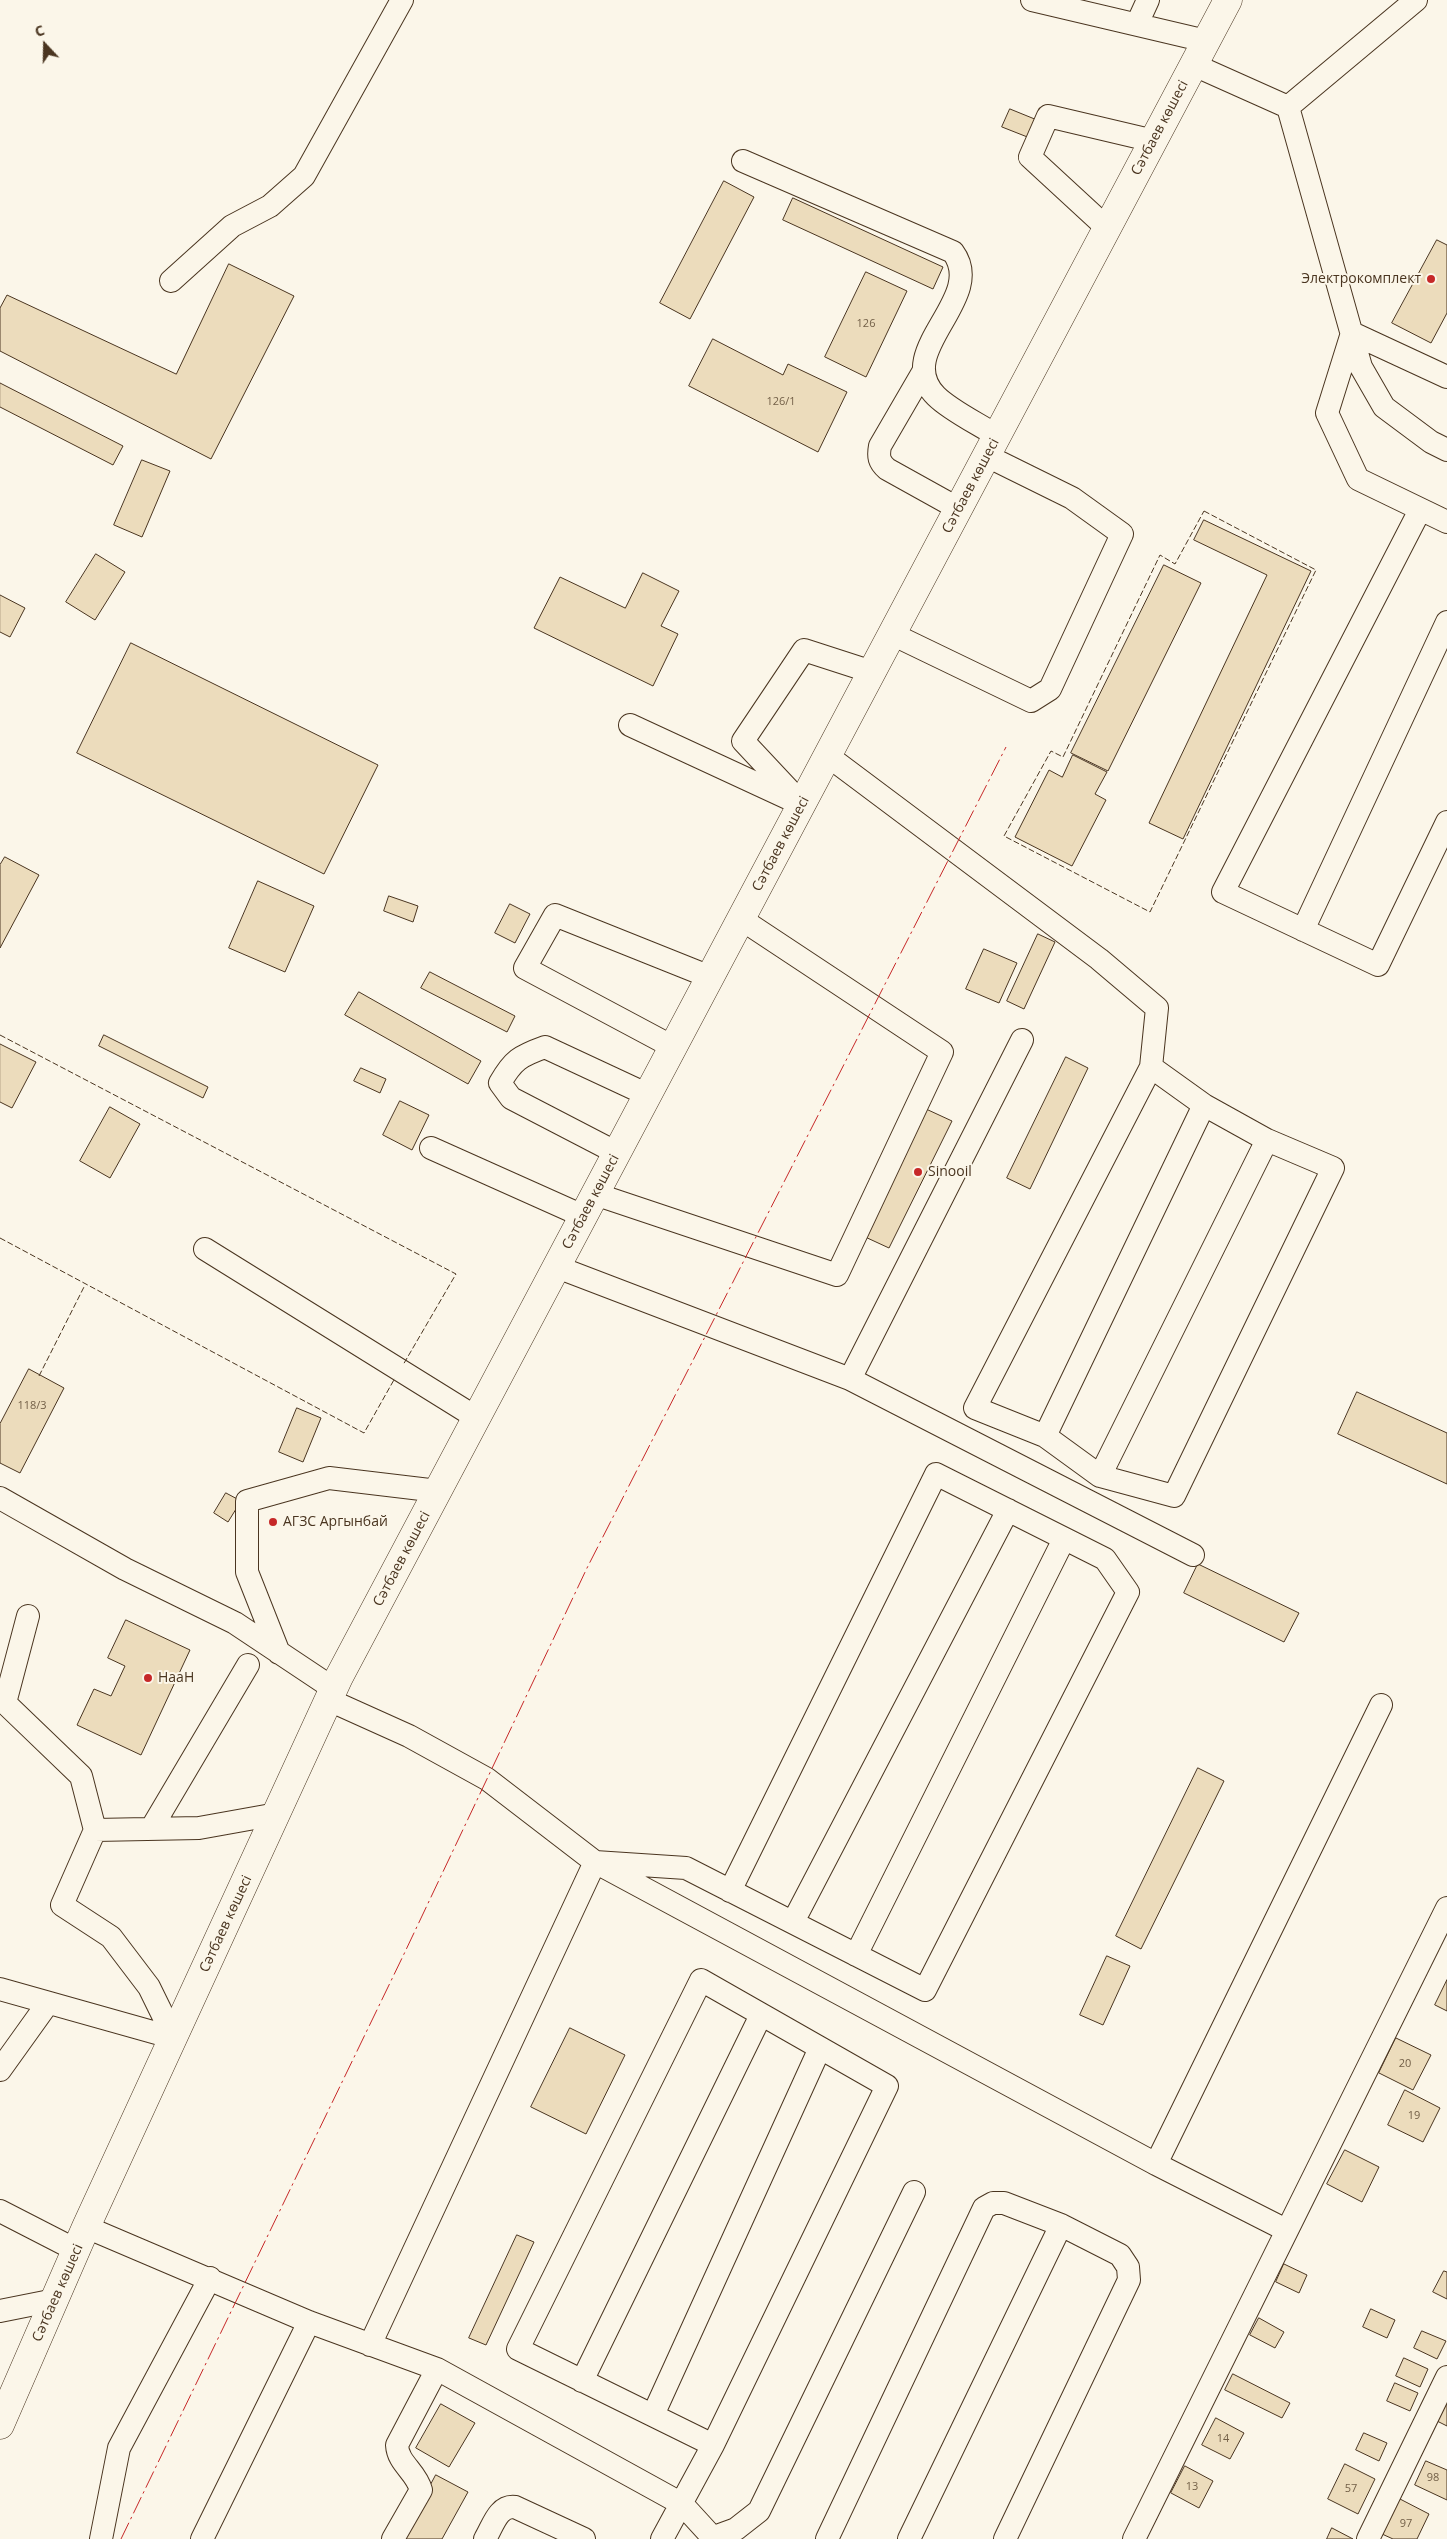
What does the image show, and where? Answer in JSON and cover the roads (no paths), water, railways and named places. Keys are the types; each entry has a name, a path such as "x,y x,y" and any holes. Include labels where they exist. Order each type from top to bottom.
{"main road":[{"name":"Сәтбаев көшесі","path":"0,2425 81,2239 331,1695 1228,0"}],"street":[{"path":"171,281 232,226 270,206 304,176 402,0"},
{"path":"1032,0 1068,4 1206,41"},
{"path":"1137,24 1148,0"},
{"path":"1288,107 1416,0"},
{"path":"1194,65 1288,107"},
{"path":"1288,107 1361,367 1384,407 1430,442 1447,450"},
{"path":"1107,228 1030,157 1048,116 1154,141"},
{"path":"743,162 953,252 960,262 962,272 961,286 927,350 924,372 880,446 878,456 881,464 887,469 958,509"},
{"path":"1352,333 1447,377"},
{"path":"1352,333 1327,413 1358,480 1447,522"},
{"path":"892,634 1031,701 1050,689 1122,534 1072,498 992,446 936,396 928,385 924,372"},
{"path":"1420,510 1223,892 1378,965 1447,822"},
{"path":"1303,930 1447,622"},
{"path":"802,804 743,741 804,650 872,672"},
{"path":"630,725 802,804"},
{"path":"828,756 1099,959 1157,1008 1151,1067 975,1408 1045,1436 1100,1476 1174,1496 1333,1168 1267,1140 1204,1105 1151,1067"},
{"path":"673,1047 525,968 555,915 710,977"},
{"path":"431,1148 589,1205 837,1275 942,1052 741,919"},
{"path":"850,1379 1022,1040"},
{"path":"617,1153 510,1098 500,1083 511,1064 516,1060 545,1047 648,1095"},
{"path":"1045,1436 1204,1105"},
{"path":"1100,1476 1267,1140"},
{"path":"205,1249 477,1418"},
{"path":"557,1267 850,1379 1192,1555"},
{"path":"595,1862 686,1868 730,1891 793,1922 925,1990 1128,1592 1104,1559 936,1474 730,1891"},
{"path":"279,1653 247,1572 247,1501 330,1478 438,1491"},
{"path":"0,1498 125,1569 235,1623 279,1653 331,1695 487,1779 595,1862 1156,2164 1286,2230"},
{"path":"793,1922 1008,1510"},
{"path":"856,1955 1064,1538"},
{"path":"28,1616 5,1703 81,1776 94,1830 62,1905 111,1937 149,1987 174,2038"},
{"path":"151,1829 248,1665"},
{"path":"1156,2164 1381,1706"},
{"path":"94,1830 199,1828 277,1814"},
{"path":"370,2345 595,1862"},
{"path":"1134,2539 1286,2230 1438,1948 1447,1908"},
{"path":"662,2539 713,2445 887,2086 701,1980 518,2349 713,2445"},
{"path":"0,1989 174,2038"},
{"path":"0,2070 48,2003"},
{"path":"582,2381 761,2015"},
{"path":"654,2415 820,2048"},
{"path":"0,2211 81,2239 210,2278 309,2322 437,2369 682,2504 714,2538 736,2530 759,2511 914,2192"},
{"path":"827,2539 984,2208 993,2203 1004,2203 1061,2225 1120,2255 1128,2267 1129,2280 1005,2539"},
{"path":"909,2539 1061,2225"},
{"path":"101,2539 119,2448 210,2278"},
{"path":"0,2311 54,2300"},
{"path":"202,2539 309,2322"},
{"path":"393,2539 421,2490 416,2476 398,2456 398,2445 437,2369"},
{"path":"1368,2539 1447,2377"},
{"path":"485,2539 502,2510 508,2506 515,2507 575,2537"}],"place":[{"name":"Электрокомплект","path":"1431,279"},
{"name":"Sinooil","path":"918,1172"},
{"name":"АГЗС Аргынбай","path":"273,1522"},
{"name":"НааН","path":"148,1678"}]}
